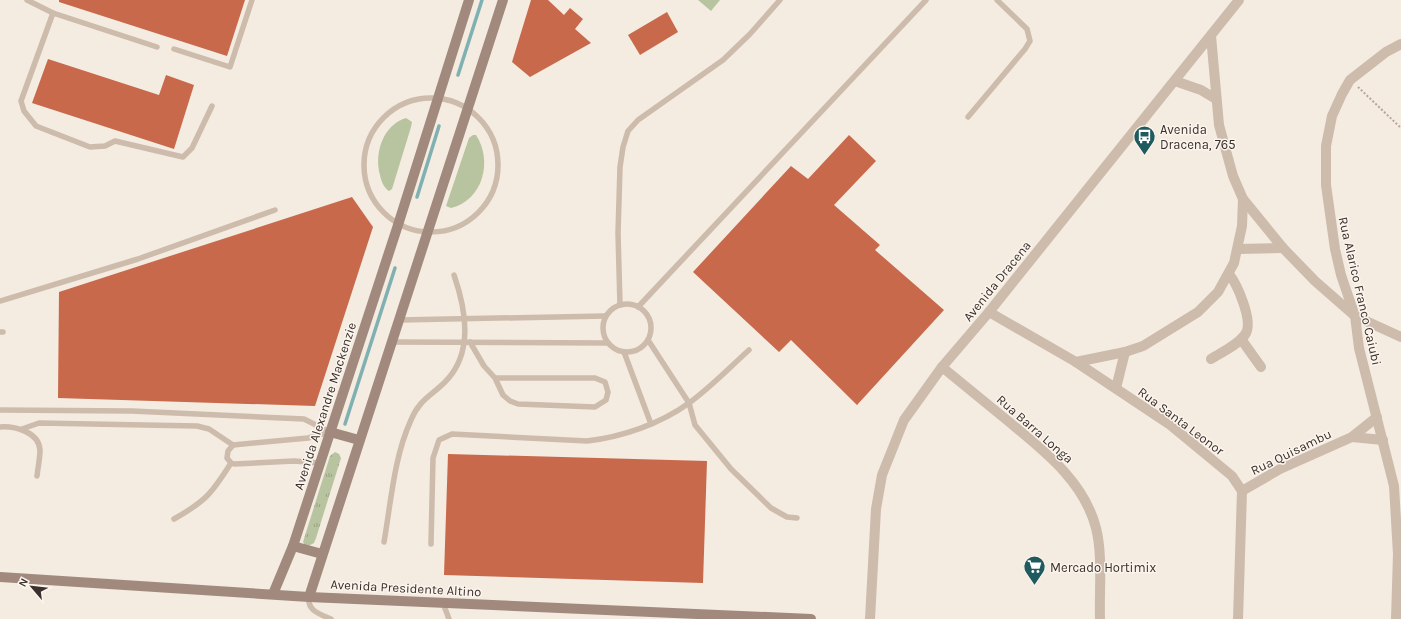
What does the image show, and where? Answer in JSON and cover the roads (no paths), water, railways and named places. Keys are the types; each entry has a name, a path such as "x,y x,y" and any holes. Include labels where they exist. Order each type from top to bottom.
{"street":[{"name":"Avenida Alexandre Mackenzie","path":"273,594 293,546 398,225 469,0"},
{"path":"309,597 503,0"},
{"name":"Avenida Dracena","path":"870,619 876,509 882,475 904,420 942,367 990,312 1239,0"},
{"path":"1211,36 1216,99 1223,144 1243,199 1283,248 1315,281 1356,316 1401,337"},
{"name":"Rua Alarico Franco Caiubi","path":"1396,619 1398,528 1394,486 1360,348 1356,316 1341,275 1331,228 1326,185 1326,146 1328,132 1337,105 1350,80 1386,52 1401,44"},
{"path":"1175,81 1196,88 1216,99"},
{"path":"1076,362 1125,352 1143,346 1198,312 1218,292 1234,263 1242,226 1243,199"},
{"path":"1238,249 1283,248"},
{"path":"1211,359 1241,339 1247,332 1248,325 1241,295 1236,283 1229,274"},
{"name":"Rua Santa Leonor","path":"990,312 1076,362 1169,424 1232,476 1242,491"},
{"path":"1241,339 1261,367"},
{"path":"1116,388 1125,352"},
{"name":"Rua Barra Longa","path":"942,367 1043,450 1080,492 1091,511 1096,529 1099,554 1100,619"},
{"name":"Rua Quisambu","path":"1242,491 1280,469 1352,437 1377,417"},
{"path":"330,432 359,440"},
{"name":"Rua Quisambu","path":"1352,437 1383,440"},
{"path":"1238,619 1242,491"},
{"path":"293,546 322,554"},
{"name":"Avenida Presidente Altino","path":"0,577 309,597 811,619"}],"lane":[{"path":"26,0 53,13 157,47"},
{"path":"174,49 230,67 252,0"},
{"path":"620,305 618,233 620,167 623,147 628,131 638,120 723,60 750,34 780,0"},
{"path":"638,307 926,0"},
{"path":"968,117 1030,41 1027,29 997,0"},
{"path":"53,13 21,101 24,111 36,126 90,147 105,146 115,141 183,157 192,148 212,106"},
{"path":"438,98 453,102 468,109 481,121 493,141 498,159 496,182 486,203 471,220 454,229 427,233 412,231 398,225 379,209 370,195 364,171 366,146 378,124 390,112 413,100 438,98"},
{"path":"0,301 138,259 275,210"},
{"path":"384,542 396,473 411,420 418,407 429,394 454,372 467,342 463,301 454,276"},
{"path":"629,304 638,307 646,313 650,321 651,331 648,340 642,347 633,352 615,350 608,344 603,335 602,326 605,316 611,309 620,305 629,304"},
{"path":"398,320 605,316"},
{"path":"648,340 689,403 695,425 731,469 771,508 787,517 797,518"},
{"path":"391,342 608,344"},
{"path":"467,342 484,366 495,378 503,395 510,401 518,404 595,407 606,400 608,392 605,382 595,378 495,378"},
{"path":"431,544 433,458 439,440 452,434 587,441 609,438 651,424 689,403 749,350"},
{"path":"624,352 651,424"},
{"path":"0,410 132,411 304,419 330,432"},
{"path":"0,427 22,429 39,423 197,426 209,429 233,445 308,438 330,432"},
{"path":"22,429 33,437 40,448 37,476"},
{"path":"231,463 227,458 228,451 233,445"},
{"path":"231,463 320,463"},
{"path":"174,519 198,506 215,489 231,463"},
{"path":"309,597 308,603 311,608 331,619"},
{"path":"443,603 449,619"}],"waterway":[{"path":"458,75 482,0"},
{"path":"417,197 439,126"},
{"path":"345,424 395,268"}],"place":[{"name":"Avenida Dracena, 765","path":"1144,156"},
{"name":"Mercado Hortimix","path":"1035,586"}]}
